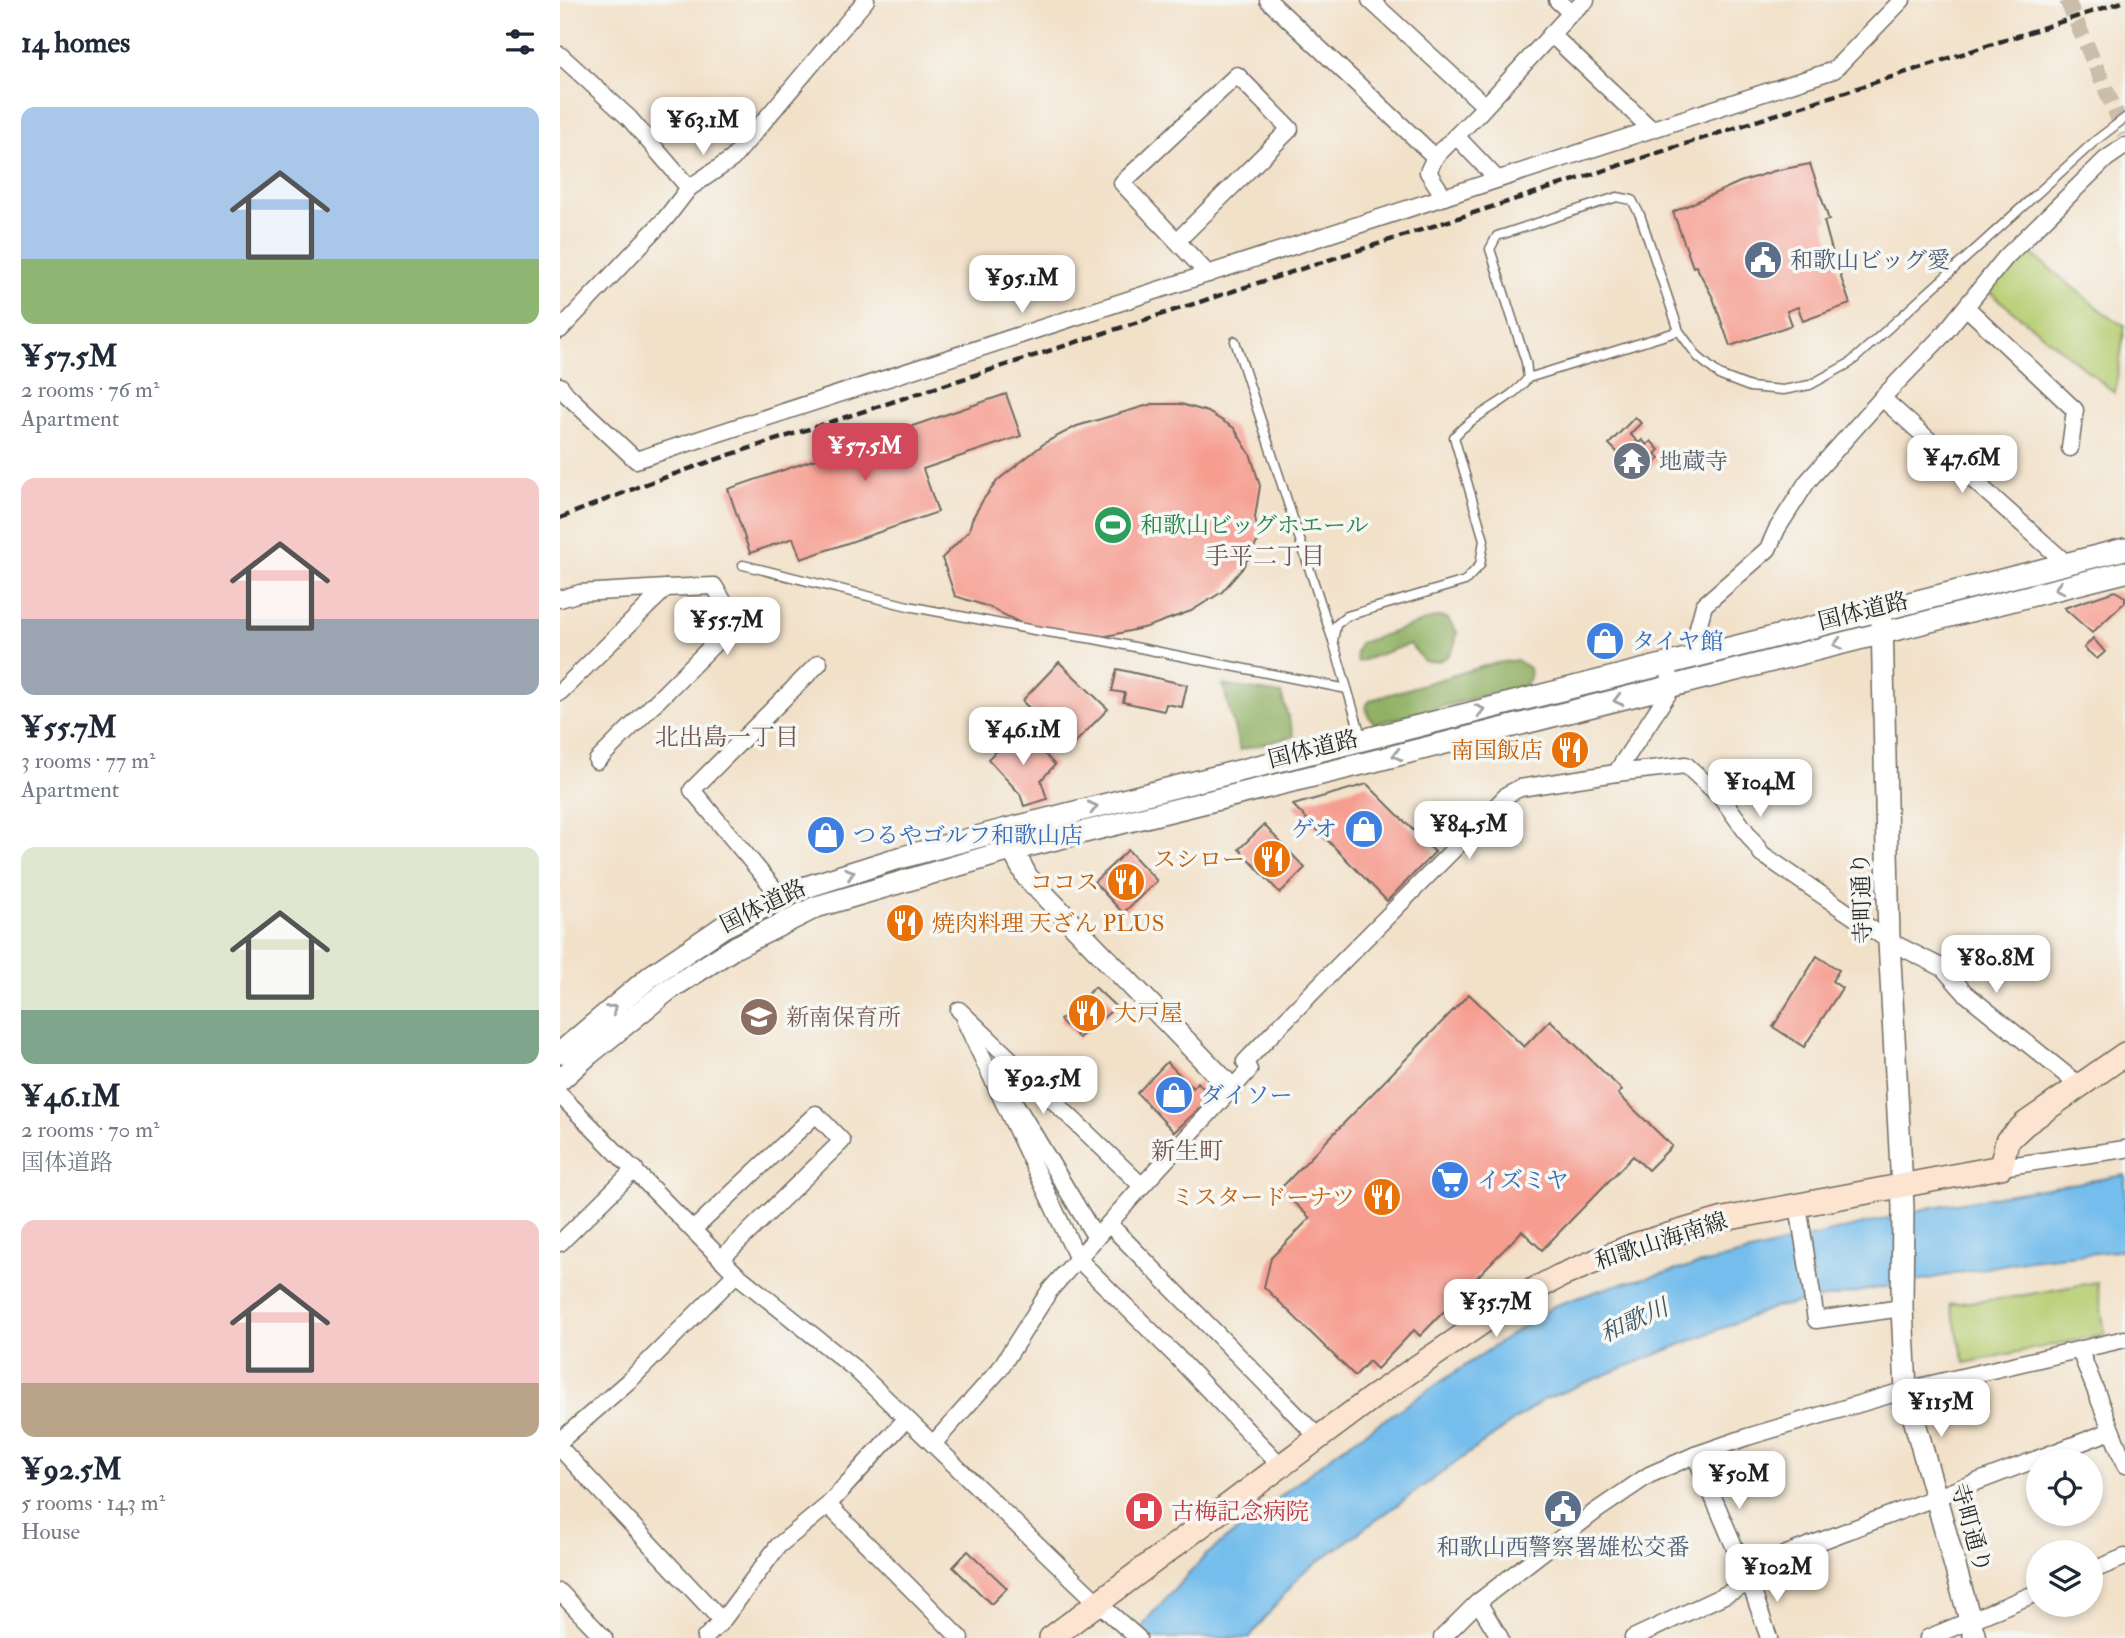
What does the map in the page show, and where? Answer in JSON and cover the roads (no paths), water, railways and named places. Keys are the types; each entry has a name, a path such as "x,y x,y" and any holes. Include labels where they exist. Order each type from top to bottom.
{"main road":[{"path":"2001,1167 2007,1141 2025,1124 2125,1054"},
{"name":"和歌山海南線","path":"1051,1638 1318,1437 1518,1298 1560,1276 1634,1245 1724,1219 1799,1212 1902,1196 2001,1167"}],"street":[{"path":"560,330 666,218 690,188 732,159 866,0"},
{"path":"1268,0 1435,157"},
{"path":"1370,0 1485,106"},
{"path":"1557,0 1571,13"},
{"path":"1444,197 1428,172 1435,157 1586,0"},
{"path":"560,386 567,396 636,460 1834,70 1902,0"},
{"path":"1551,34 1651,129"},
{"path":"560,55 629,118 690,188"},
{"path":"1177,241 1290,130 1237,75 1122,183 1208,274"},
{"path":"1455,136 1497,179"},
{"path":"1701,655 1697,631 1704,605 1768,549 1777,529 1807,482 1942,336 2007,257 2106,159 2125,146"},
{"path":"1966,307 2075,410 2070,448"},
{"path":"1882,398 2067,564"},
{"name":"国体道路","path":"560,1053 651,976 723,927 803,888 892,860 1003,830 2125,549"},
{"name":"国体道路","path":"560,1080 668,990 736,947 816,907 1011,850 2125,572"},
{"path":"560,599 580,593 714,586 736,622 597,761"},
{"path":"560,692 666,588"},
{"name":"寺町通り","path":"1881,610 1889,941 1902,1196 1902,1301 1906,1390 1972,1630"},
{"path":"782,898 692,790 819,663"},
{"path":"1616,773 1672,686 1666,664"},
{"path":"933,1444 999,1370 1050,1290 1250,1070 1245,1062 1508,794 1520,788 1686,765 1722,798 1762,854 1889,941 1942,968 1965,993 2080,1086"},
{"path":"1003,830 1027,877 1231,1088"},
{"path":"959,1010 1142,1186"},
{"path":"959,1010 1097,1238"},
{"path":"959,1010 1078,1259 1280,1465"},
{"path":"560,1095 736,1274 854,1368 1098,1603 1138,1638"},
{"path":"694,1230 816,1114 842,1141 721,1259"},
{"path":"2001,1167 2125,1149"},
{"path":"560,1242 635,1169"},
{"path":"1799,1212 1816,1320 1902,1301"},
{"path":"1110,1224 1318,1437"},
{"path":"560,1441 632,1378 736,1274"},
{"path":"1442,1638 1478,1602 1596,1511 1649,1475 1747,1437 1906,1390 2125,1339"},
{"path":"2080,1351 2125,1465"},
{"path":"560,1448 718,1631 778,1546 828,1505 906,1419"},
{"path":"1633,1638 1750,1583 1784,1555 2111,1431"},
{"path":"1695,1455 1750,1583 1769,1638"},
{"path":"828,1505 960,1638"},
{"path":"2103,1566 2125,1557"},
{"path":"560,1592 604,1638"},
{"path":"1928,1638 1972,1630 2026,1599"},
{"path":"1478,1602 1500,1638"}],"lane":[{"path":"1528,378 1526,362 1490,249 1497,236 1616,198 1632,200 1640,215 1679,331 1698,357 1721,376 1750,387 1783,390 1810,385 1850,363 2095,141 2125,118"},
{"path":"1333,641 1336,625 1347,616 1465,581 1480,565 1484,540 1454,436 1465,424 1521,388 1528,378 1679,331"},
{"path":"1235,341 1370,762"},
{"path":"743,565 908,606 1094,639 1347,689"}],"water":[{"name":"和歌川","path":"2125,1175 2125,1250 2029,1260 1772,1308 1543,1400 1300,1575 1249,1638 1136,1638 1148,1618 1206,1555 1339,1450 1554,1306 1612,1286 1933,1207"}],"tunnel":[{"path":"2067,0 2125,134"}],"railway":[{"path":"560,518 729,455 2125,1"}],"place":[{"name":"和歌山ビッグ愛","path":"1763,260"},
{"name":"地蔵寺","path":"1632,461"},
{"name":"和歌山ビッグホエール","path":"1113,525"},
{"name":"タイヤ館","path":"1605,641"},
{"name":"南国飯店","path":"1570,750"},
{"name":"ゲオ","path":"1364,829"},
{"name":"つるやゴルフ和歌山店","path":"826,835"},
{"name":"スシロー","path":"1272,859"},
{"name":"ココス","path":"1126,882"},
{"name":"焼肉料理 天ざん PLUS","path":"905,923"},
{"name":"大戸屋","path":"1087,1013"},
{"name":"新南保育所","path":"759,1017"},
{"name":"ダイソー","path":"1174,1095"},
{"name":"イズミヤ","path":"1450,1180"},
{"name":"ミスタードーナツ","path":"1382,1197"},
{"name":"和歌山西警察署雄松交番","path":"1563,1509"},
{"name":"古梅記念病院","path":"1144,1511"}],"district":[{"name":"手平二丁目","path":"1265,556"},
{"name":"北出島一丁目","path":"727,737"},
{"name":"新生町","path":"1187,1151"}]}
